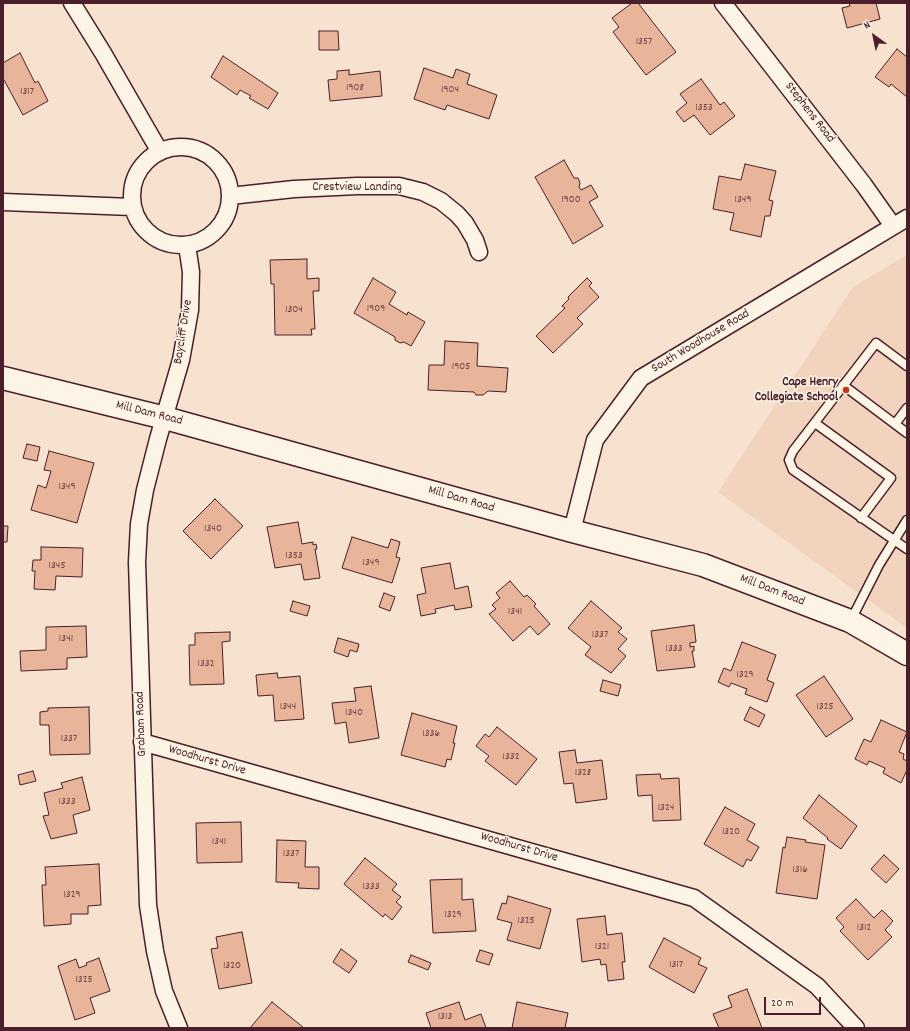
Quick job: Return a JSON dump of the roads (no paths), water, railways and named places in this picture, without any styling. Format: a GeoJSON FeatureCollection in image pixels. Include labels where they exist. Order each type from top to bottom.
{"type":"FeatureCollection","features":[{"type":"Feature","properties":{"kind":"street"},"geometry":{"type":"LineString","coordinates":[[72,3],[103,53],[160,152]]}},
{"type":"Feature","properties":{"kind":"street","name":"Stephens Road"},"geometry":{"type":"LineString","coordinates":[[723,3],[864,185],[893,226]]}},
{"type":"Feature","properties":{"kind":"street"},"geometry":{"type":"LineString","coordinates":[[174,148],[188,148],[201,152],[213,159],[222,170],[228,182],[230,196],[228,210],[222,223],[213,233],[201,241],[187,245],[175,245],[163,242],[152,236],[143,228],[132,207],[134,180],[140,168],[149,159],[160,152],[174,148]]}},
{"type":"Feature","properties":{"kind":"street","name":"Crestview Landing"},"geometry":{"type":"LineString","coordinates":[[230,196],[294,188],[399,186],[423,192],[446,205],[465,223],[475,240],[479,252]]}},
{"type":"Feature","properties":{"kind":"street"},"geometry":{"type":"LineString","coordinates":[[3,202],[132,207]]}},
{"type":"Feature","properties":{"kind":"street","name":"South Woodhouse Road"},"geometry":{"type":"LineString","coordinates":[[572,531],[595,440],[641,378],[907,218]]}},
{"type":"Feature","properties":{"kind":"street","name":"Baycliff Drive"},"geometry":{"type":"LineString","coordinates":[[165,418],[181,360],[190,310],[191,272],[187,245]]}},
{"type":"Feature","properties":{"kind":"street","name":"Mill Dam Road"},"geometry":{"type":"LineString","coordinates":[[3,378],[165,418],[572,531],[703,565],[850,621],[907,654]]}},
{"type":"Feature","properties":{"kind":"street","name":"Graham Road"},"geometry":{"type":"LineString","coordinates":[[165,418],[145,490],[139,524],[137,562],[148,905],[155,951],[164,991],[179,1028]]}},
{"type":"Feature","properties":{"kind":"street","name":"Woodhurst Drive"},"geometry":{"type":"LineString","coordinates":[[142,742],[694,898],[817,986],[856,1028]]}},
{"type":"Feature","properties":{"kind":"lane"},"geometry":{"type":"LineString","coordinates":[[907,366],[876,343],[793,451],[789,460],[793,470],[907,549]]}},
{"type":"Feature","properties":{"kind":"lane"},"geometry":{"type":"LineString","coordinates":[[843,385],[907,433]]}},
{"type":"Feature","properties":{"kind":"lane"},"geometry":{"type":"LineString","coordinates":[[895,424],[907,408]]}},
{"type":"Feature","properties":{"kind":"lane"},"geometry":{"type":"LineString","coordinates":[[815,423],[891,478],[861,518]]}},
{"type":"Feature","properties":{"kind":"lane"},"geometry":{"type":"LineString","coordinates":[[850,621],[907,520]]}},
{"type":"Feature","properties":{"kind":"place","name":"Cape Henry Collegiate School"},"geometry":{"type":"Point","coordinates":[846,390]}}]}
